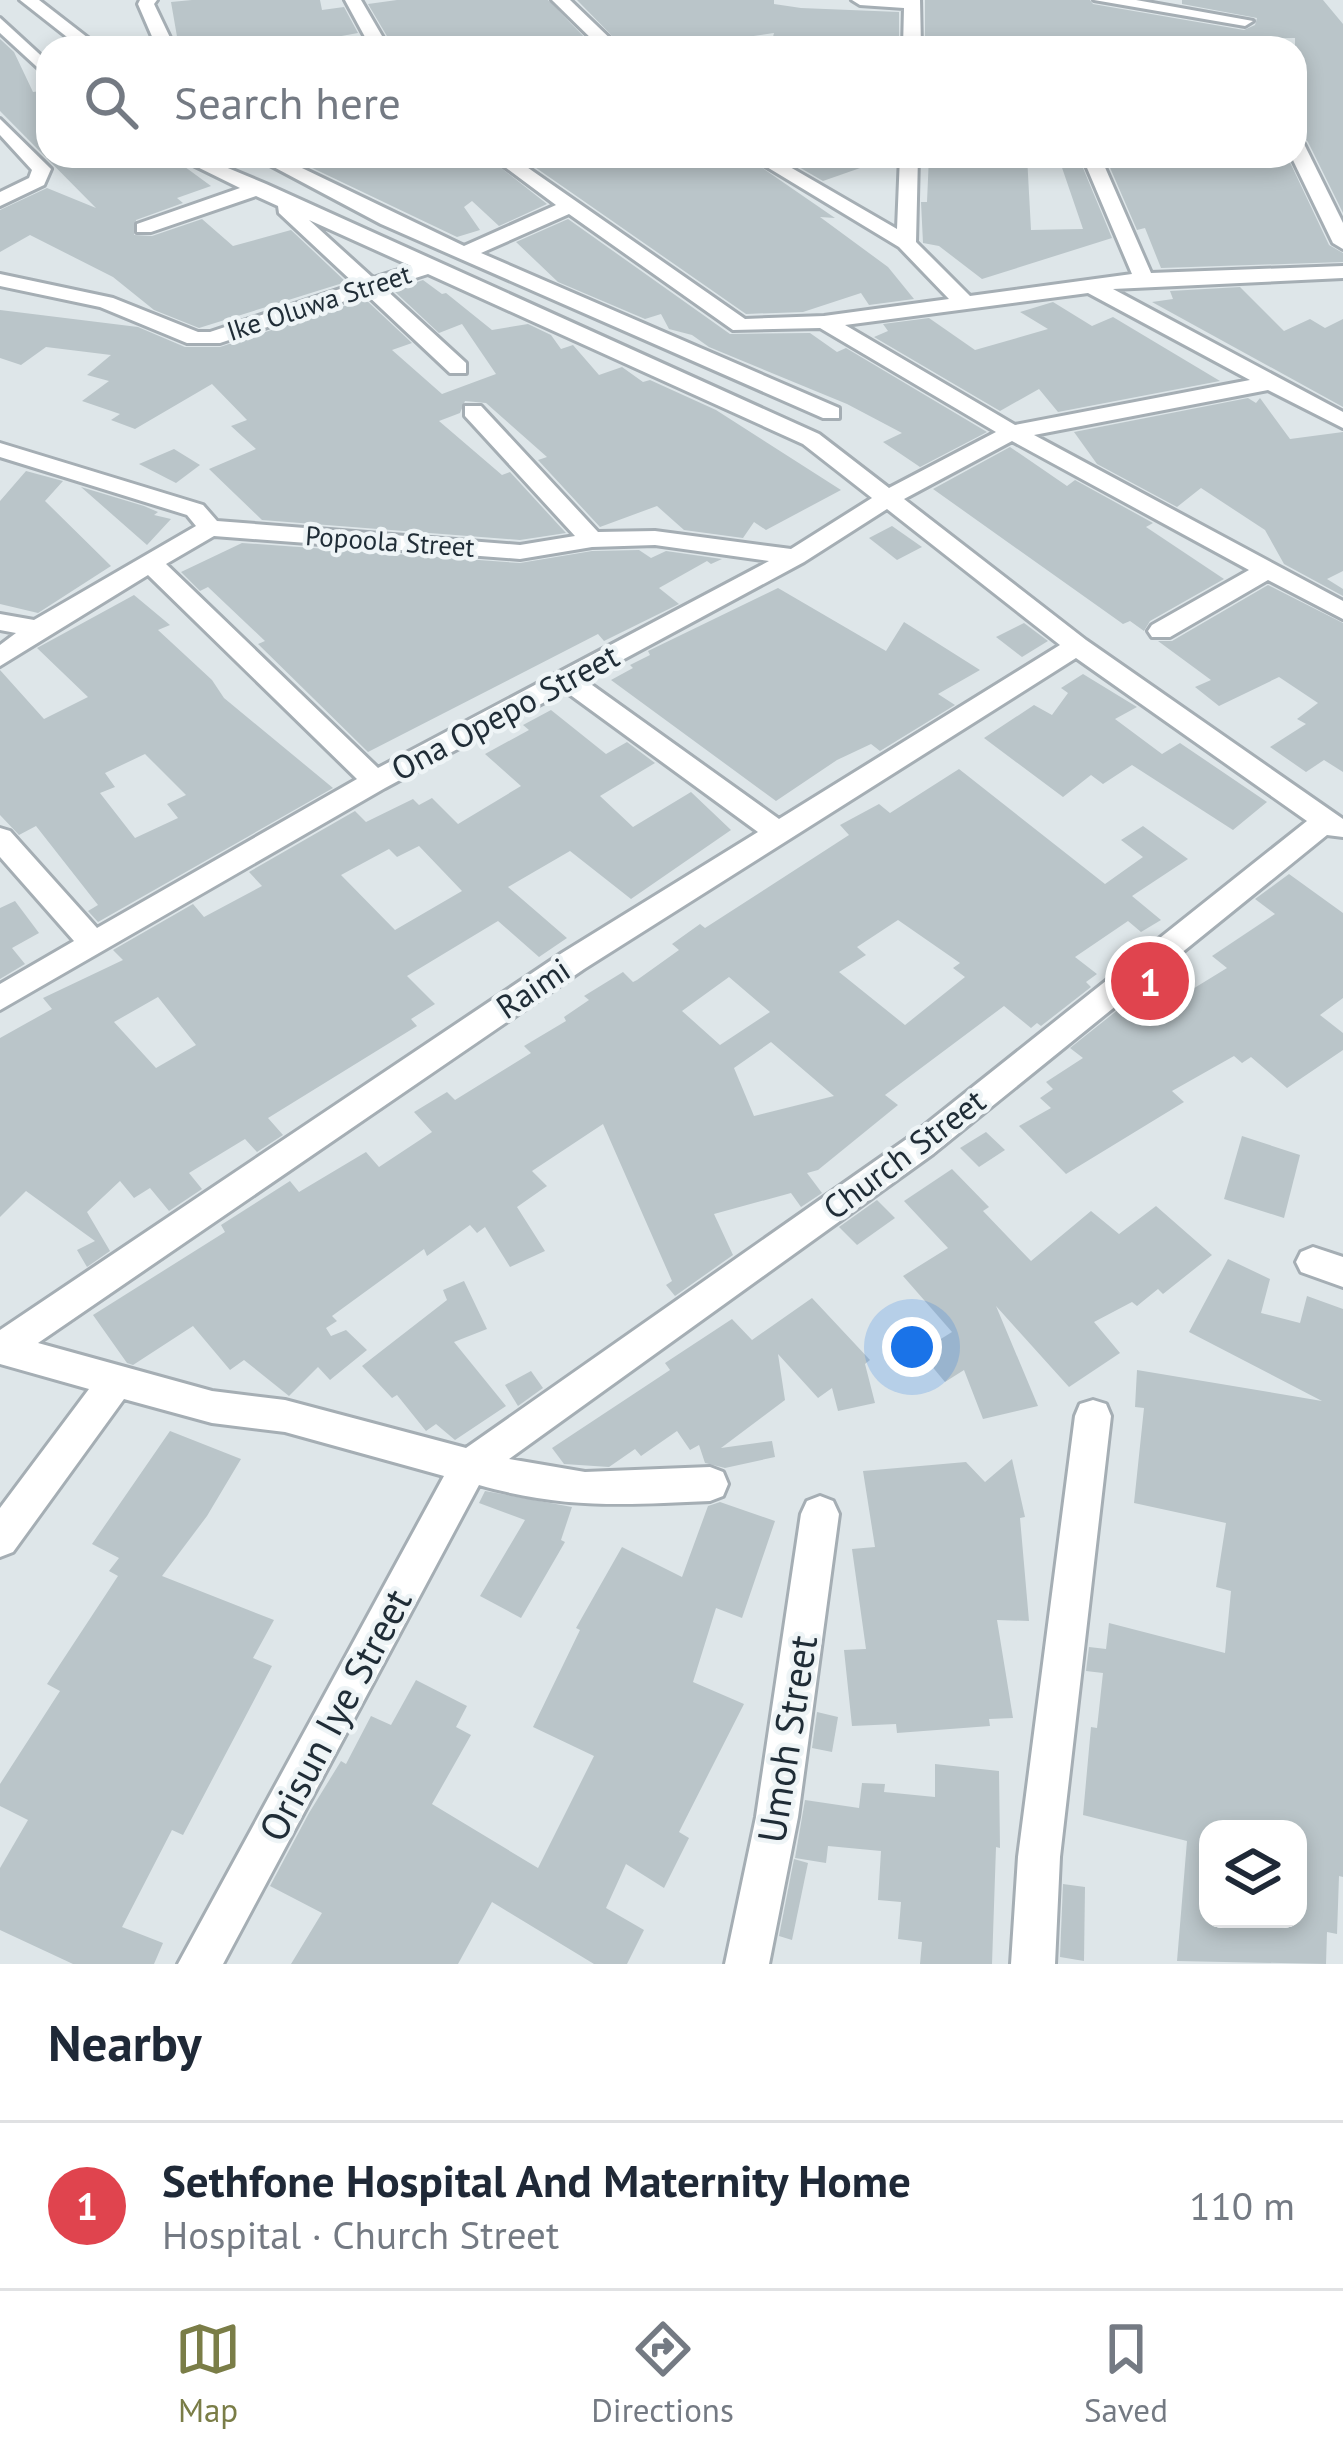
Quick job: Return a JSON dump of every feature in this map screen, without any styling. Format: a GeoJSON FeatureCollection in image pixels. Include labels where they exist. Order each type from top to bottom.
{"type":"FeatureCollection","features":[{"type":"Feature","properties":{"kind":"street"},"geometry":{"type":"LineString","coordinates":[[28,0],[76,36]]}},
{"type":"Feature","properties":{"kind":"street"},"geometry":{"type":"LineString","coordinates":[[149,0],[146,4],[161,36]]}},
{"type":"Feature","properties":{"kind":"street"},"geometry":{"type":"LineString","coordinates":[[353,0],[373,36]]}},
{"type":"Feature","properties":{"kind":"street"},"geometry":{"type":"LineString","coordinates":[[560,0],[598,36]]}},
{"type":"Feature","properties":{"kind":"street"},"geometry":{"type":"LineString","coordinates":[[860,0],[912,2],[912,36]]}},
{"type":"Feature","properties":{"kind":"street"},"geometry":{"type":"LineString","coordinates":[[1102,0],[1248,28],[1237,0]]}},
{"type":"Feature","properties":{"kind":"street"},"geometry":{"type":"LineString","coordinates":[[0,23],[36,60]]}},
{"type":"Feature","properties":{"kind":"street"},"geometry":{"type":"LineString","coordinates":[[0,124],[36,163]]}},
{"type":"Feature","properties":{"kind":"street"},"geometry":{"type":"LineString","coordinates":[[0,200],[38,181],[41,168]]}},
{"type":"Feature","properties":{"kind":"street"},"geometry":{"type":"LineString","coordinates":[[212,168],[811,439],[898,493],[1077,646],[1334,827]]}},
{"type":"Feature","properties":{"kind":"street"},"geometry":{"type":"LineString","coordinates":[[285,168],[464,253],[831,413]]}},
{"type":"Feature","properties":{"kind":"street"},"geometry":{"type":"LineString","coordinates":[[517,168],[740,326]]}},
{"type":"Feature","properties":{"kind":"street"},"geometry":{"type":"LineString","coordinates":[[778,168],[906,243],[962,300]]}},
{"type":"Feature","properties":{"kind":"street"},"geometry":{"type":"LineString","coordinates":[[906,243],[909,168]]}},
{"type":"Feature","properties":{"kind":"street"},"geometry":{"type":"LineString","coordinates":[[1096,168],[1144,279]]}},
{"type":"Feature","properties":{"kind":"street"},"geometry":{"type":"LineString","coordinates":[[1307,168],[1343,243]]}},
{"type":"Feature","properties":{"kind":"street"},"geometry":{"type":"LineString","coordinates":[[143,228],[264,190]]}},
{"type":"Feature","properties":{"kind":"street"},"geometry":{"type":"LineString","coordinates":[[264,190],[458,368]]}},
{"type":"Feature","properties":{"kind":"street"},"geometry":{"type":"LineString","coordinates":[[464,253],[574,205]]}},
{"type":"Feature","properties":{"kind":"street","name":"Ike Oluwa Street"},"geometry":{"type":"LineString","coordinates":[[0,280],[106,302],[195,338],[225,336],[430,266]]}},
{"type":"Feature","properties":{"kind":"street"},"geometry":{"type":"LineString","coordinates":[[678,346],[740,326],[824,322],[1144,279],[1343,272]]}},
{"type":"Feature","properties":{"kind":"street"},"geometry":{"type":"LineString","coordinates":[[1091,286],[1343,421]]}},
{"type":"Feature","properties":{"kind":"street"},"geometry":{"type":"LineString","coordinates":[[824,322],[1012,432],[1343,611]]}},
{"type":"Feature","properties":{"kind":"street","name":"Ona Opepo Street"},"geometry":{"type":"LineString","coordinates":[[0,998],[375,781],[795,557],[898,493],[1012,432],[1274,382]]}},
{"type":"Feature","properties":{"kind":"street"},"geometry":{"type":"LineString","coordinates":[[473,411],[592,540]]}},
{"type":"Feature","properties":{"kind":"street","name":"Popoola Street"},"geometry":{"type":"LineString","coordinates":[[0,450],[195,510],[210,528],[520,552],[592,540],[656,538],[795,557]]}},
{"type":"Feature","properties":{"kind":"street"},"geometry":{"type":"LineString","coordinates":[[0,658],[38,629],[210,528]]}},
{"type":"Feature","properties":{"kind":"street"},"geometry":{"type":"LineString","coordinates":[[148,562],[375,781]]}},
{"type":"Feature","properties":{"kind":"street"},"geometry":{"type":"LineString","coordinates":[[1160,631],[1266,571]]}},
{"type":"Feature","properties":{"kind":"street"},"geometry":{"type":"LineString","coordinates":[[0,622],[38,629]]}},
{"type":"Feature","properties":{"kind":"street","name":"Raimi"},"geometry":{"type":"LineString","coordinates":[[1,1348],[573,961],[1077,646]]}},
{"type":"Feature","properties":{"kind":"street"},"geometry":{"type":"LineString","coordinates":[[566,679],[780,834]]}},
{"type":"Feature","properties":{"kind":"street","name":"Church Street"},"geometry":{"type":"LineString","coordinates":[[469,1466],[922,1144],[1334,827]]}},
{"type":"Feature","properties":{"kind":"street"},"geometry":{"type":"LineString","coordinates":[[0,838],[94,944]]}},
{"type":"Feature","properties":{"kind":"street"},"geometry":{"type":"LineString","coordinates":[[1,1348],[212,1407],[285,1416],[533,1483],[584,1489],[710,1484]]}},
{"type":"Feature","properties":{"kind":"street"},"geometry":{"type":"LineString","coordinates":[[0,1539],[116,1381]]}},
{"type":"Feature","properties":{"kind":"street"},"geometry":{"type":"LineString","coordinates":[[1033,1964],[1040,1857],[1093,1416]]}},
{"type":"Feature","properties":{"kind":"street","name":"Orisun Iye Street"},"geometry":{"type":"LineString","coordinates":[[200,1964],[469,1466]]}},
{"type":"Feature","properties":{"kind":"street","name":"Umoh Street"},"geometry":{"type":"LineString","coordinates":[[747,1964],[777,1817],[820,1514]]}},
{"type":"Feature","properties":{"kind":"building"},"geometry":{"type":"Polygon","coordinates":[[[320,0],[322,10],[344,7],[358,33],[177,36],[171,2],[320,0]]]}},
{"type":"Feature","properties":{"kind":"building"},"geometry":{"type":"Polygon","coordinates":[[[548,0],[583,36],[387,36],[368,4],[548,0]]]}},
{"type":"Feature","properties":{"kind":"building"},"geometry":{"type":"Polygon","coordinates":[[[577,0],[774,0],[774,4],[801,8],[899,12],[899,36],[612,36],[577,0]]]}},
{"type":"Feature","properties":{"kind":"building"},"geometry":{"type":"Polygon","coordinates":[[[925,0],[1090,0],[1244,30],[1255,25],[1257,18],[1182,4],[1182,0],[1323,0],[1343,24],[1343,213],[1307,141],[1307,36],[925,36],[925,0]]]}},
{"type":"Feature","properties":{"kind":"building"},"geometry":{"type":"Polygon","coordinates":[[[0,39],[14,52],[36,92],[36,147],[0,111],[0,39]]]}},
{"type":"Feature","properties":{"kind":"building"},"geometry":{"type":"Polygon","coordinates":[[[56,168],[186,168],[211,186],[177,198],[183,203],[136,220],[134,235],[152,236],[202,219],[233,246],[291,230],[346,282],[199,328],[154,310],[113,277],[30,235],[0,252],[0,210],[47,188],[96,208],[56,168]]]}},
{"type":"Feature","properties":{"kind":"building"},"geometry":{"type":"Polygon","coordinates":[[[312,168],[501,168],[547,204],[499,226],[472,201],[464,207],[480,230],[457,237],[312,168]]]}},
{"type":"Feature","properties":{"kind":"building"},"geometry":{"type":"Polygon","coordinates":[[[536,168],[762,168],[835,218],[820,217],[888,267],[914,299],[869,305],[861,293],[803,312],[746,314],[536,168]]]}},
{"type":"Feature","properties":{"kind":"building"},"geometry":{"type":"Polygon","coordinates":[[[801,168],[860,168],[823,181],[801,168]]]}},
{"type":"Feature","properties":{"kind":"building"},"geometry":{"type":"Polygon","coordinates":[[[928,168],[1028,168],[1031,230],[1083,229],[1062,168],[1083,168],[1112,238],[982,279],[939,246],[923,243],[921,202],[927,202],[928,168]]]}},
{"type":"Feature","properties":{"kind":"building"},"geometry":{"type":"Polygon","coordinates":[[[1110,168],[1293,168],[1329,245],[1343,253],[1343,262],[1161,268],[1145,228],[1137,230],[1110,168]]]}},
{"type":"Feature","properties":{"kind":"building"},"geometry":{"type":"Polygon","coordinates":[[[568,219],[730,334],[810,333],[837,352],[846,348],[987,432],[920,467],[883,442],[902,433],[847,404],[669,329],[661,314],[645,319],[558,282],[516,242],[568,219]]]}},
{"type":"Feature","properties":{"kind":"building"},"geometry":{"type":"Polygon","coordinates":[[[423,280],[492,330],[528,324],[551,335],[561,349],[573,345],[599,375],[622,367],[643,382],[650,380],[716,410],[841,490],[766,530],[754,522],[743,538],[684,530],[657,506],[600,527],[538,460],[547,457],[486,403],[465,401],[460,413],[439,421],[502,475],[510,472],[566,533],[520,540],[262,520],[209,469],[256,449],[231,426],[247,420],[212,384],[135,429],[111,420],[120,414],[82,401],[109,381],[87,375],[111,355],[46,347],[21,365],[0,358],[0,310],[138,327],[185,347],[220,347],[365,299],[412,343],[392,350],[442,394],[496,374],[462,324],[439,333],[393,290],[423,280]]]}},
{"type":"Feature","properties":{"kind":"building"},"geometry":{"type":"Polygon","coordinates":[[[1240,287],[1284,331],[1310,319],[1325,328],[1343,319],[1343,407],[1152,302],[1173,299],[1170,291],[1240,287]]]}},
{"type":"Feature","properties":{"kind":"building"},"geometry":{"type":"Polygon","coordinates":[[[1053,302],[1092,326],[1113,317],[1220,381],[1058,412],[1039,389],[1000,411],[874,337],[888,331],[883,324],[929,318],[975,350],[1048,329],[1020,312],[1053,302]]]}},
{"type":"Feature","properties":{"kind":"building"},"geometry":{"type":"Polygon","coordinates":[[[1248,398],[1256,403],[1260,398],[1290,439],[1343,432],[1343,571],[1327,579],[1343,589],[1343,596],[1284,564],[1265,530],[1201,488],[1177,507],[1097,464],[1074,432],[1248,398]]]}},
{"type":"Feature","properties":{"kind":"building"},"geometry":{"type":"Polygon","coordinates":[[[1010,447],[1067,486],[1075,480],[1153,523],[1146,527],[1224,579],[1150,621],[1144,631],[1130,621],[1123,624],[933,489],[1010,447]]]}},
{"type":"Feature","properties":{"kind":"building"},"geometry":{"type":"Polygon","coordinates":[[[174,449],[200,465],[176,483],[139,464],[174,449]]]}},
{"type":"Feature","properties":{"kind":"building"},"geometry":{"type":"Polygon","coordinates":[[[26,471],[63,481],[45,501],[111,566],[38,613],[0,604],[0,501],[26,471]]]}},
{"type":"Feature","properties":{"kind":"building"},"geometry":{"type":"Polygon","coordinates":[[[81,487],[144,506],[158,512],[154,515],[171,519],[147,545],[81,487]]]}},
{"type":"Feature","properties":{"kind":"building"},"geometry":{"type":"Polygon","coordinates":[[[892,526],[922,547],[897,560],[869,538],[892,526]]]}},
{"type":"Feature","properties":{"kind":"building"},"geometry":{"type":"Polygon","coordinates":[[[242,543],[520,563],[592,551],[639,550],[651,558],[666,551],[722,559],[707,561],[659,588],[679,604],[604,641],[598,634],[368,752],[258,644],[265,641],[208,587],[200,591],[181,572],[242,543]]]}},
{"type":"Feature","properties":{"kind":"building"},"geometry":{"type":"Polygon","coordinates":[[[1268,585],[1343,623],[1343,772],[1324,760],[1306,772],[1270,747],[1306,724],[1297,719],[1318,703],[1279,677],[1219,706],[1195,687],[1211,680],[1158,641],[1172,641],[1268,585]]]}},
{"type":"Feature","properties":{"kind":"building"},"geometry":{"type":"Polygon","coordinates":[[[778,588],[886,651],[904,622],[980,670],[938,694],[955,705],[880,751],[871,744],[837,760],[776,801],[611,680],[650,655],[648,651],[778,588]]]}},
{"type":"Feature","properties":{"kind":"building"},"geometry":{"type":"Polygon","coordinates":[[[134,595],[170,625],[158,630],[212,680],[224,698],[333,788],[98,922],[88,911],[98,905],[36,826],[19,835],[0,815],[0,670],[44,719],[88,697],[37,648],[134,595]],[[145,754],[105,773],[115,787],[100,793],[135,838],[178,818],[167,804],[186,795],[145,754]]]}},
{"type":"Feature","properties":{"kind":"building"},"geometry":{"type":"Polygon","coordinates":[[[1024,623],[1048,641],[1022,657],[996,637],[1024,623]]]}},
{"type":"Feature","properties":{"kind":"building"},"geometry":{"type":"Polygon","coordinates":[[[1083,674],[1137,707],[1115,719],[1162,754],[1180,743],[1267,802],[1233,830],[1132,765],[1103,784],[1091,775],[1063,797],[984,738],[1034,705],[1052,715],[1068,693],[1061,688],[1083,674]]]}},
{"type":"Feature","properties":{"kind":"building"},"geometry":{"type":"Polygon","coordinates":[[[551,710],[606,754],[627,742],[655,763],[600,796],[633,827],[691,792],[731,830],[631,899],[570,851],[508,887],[567,938],[539,957],[498,921],[407,976],[435,1004],[411,1019],[417,1026],[268,1118],[283,1135],[257,1152],[245,1139],[189,1173],[202,1189],[169,1211],[150,1188],[134,1198],[120,1181],[87,1212],[110,1251],[87,1267],[77,1250],[95,1241],[26,1191],[0,1217],[0,1038],[52,1009],[43,998],[123,960],[113,950],[193,904],[204,917],[262,886],[249,872],[355,811],[366,822],[413,799],[419,805],[432,798],[458,824],[521,786],[485,754],[529,730],[523,725],[551,710]],[[419,846],[397,857],[389,849],[341,875],[395,930],[462,891],[419,846]],[[158,997],[114,1022],[156,1068],[196,1045],[158,997]]]}},
{"type":"Feature","properties":{"kind":"building"},"geometry":{"type":"Polygon","coordinates":[[[959,769],[1105,884],[1143,857],[1121,840],[1143,826],[1188,859],[1132,896],[1161,920],[1141,932],[1128,921],[1075,957],[1097,974],[1086,982],[1091,987],[1041,1026],[1037,1023],[1031,1028],[1004,1006],[885,1095],[898,1105],[818,1170],[807,1173],[822,1193],[801,1207],[791,1193],[714,1214],[733,1255],[675,1296],[666,1285],[672,1281],[603,1124],[532,1171],[547,1186],[517,1207],[545,1251],[510,1267],[485,1227],[477,1233],[470,1225],[427,1256],[424,1249],[332,1316],[337,1321],[326,1328],[331,1336],[346,1330],[367,1350],[330,1380],[318,1367],[289,1396],[244,1360],[230,1370],[193,1326],[133,1365],[127,1363],[93,1315],[225,1232],[221,1225],[290,1181],[299,1192],[366,1152],[379,1167],[432,1132],[414,1112],[447,1092],[455,1100],[531,1053],[524,1046],[566,1021],[564,1017],[589,1000],[584,996],[623,972],[633,982],[637,980],[679,950],[672,944],[700,924],[705,928],[849,835],[840,825],[879,804],[890,813],[959,769]],[[898,920],[857,947],[866,955],[839,972],[905,1025],[965,977],[953,968],[960,963],[898,920]],[[729,977],[682,1011],[720,1045],[770,1012],[729,977]],[[771,1042],[734,1068],[754,1116],[834,1096],[771,1042]]]}},
{"type":"Feature","properties":{"kind":"building"},"geometry":{"type":"Polygon","coordinates":[[[1289,874],[1343,913],[1343,998],[1320,1015],[1343,1033],[1343,1050],[1287,1088],[1251,1057],[1242,1063],[1234,1056],[1172,1091],[1184,1102],[1066,1174],[1019,1126],[1051,1108],[1040,1098],[1053,1089],[1046,1082],[1083,1058],[1070,1048],[1119,1009],[1124,1013],[1165,987],[1178,998],[1227,968],[1212,956],[1275,914],[1255,899],[1289,874]]]}},
{"type":"Feature","properties":{"kind":"building"},"geometry":{"type":"Polygon","coordinates":[[[15,901],[39,933],[12,948],[25,964],[0,979],[0,908],[15,901]]]}},
{"type":"Feature","properties":{"kind":"building"},"geometry":{"type":"Polygon","coordinates":[[[986,1132],[1005,1150],[979,1167],[960,1148],[986,1132]]]}},
{"type":"Feature","properties":{"kind":"building"},"geometry":{"type":"Polygon","coordinates":[[[1242,1136],[1300,1155],[1284,1218],[1224,1199],[1242,1136]]]}},
{"type":"Feature","properties":{"kind":"building"},"geometry":{"type":"Polygon","coordinates":[[[952,1169],[989,1207],[983,1211],[1031,1261],[1091,1211],[1119,1234],[1156,1206],[1212,1255],[1163,1294],[1158,1289],[1137,1306],[1132,1302],[1094,1322],[1120,1353],[1069,1387],[996,1306],[1038,1406],[983,1419],[964,1370],[945,1382],[920,1352],[952,1332],[903,1276],[948,1248],[904,1201],[952,1169]]]}},
{"type":"Feature","properties":{"kind":"building"},"geometry":{"type":"Polygon","coordinates":[[[877,1200],[895,1218],[857,1245],[839,1227],[877,1200]]]}},
{"type":"Feature","properties":{"kind":"building"},"geometry":{"type":"Polygon","coordinates":[[[1228,1259],[1270,1279],[1261,1313],[1300,1323],[1307,1296],[1343,1309],[1343,1877],[1339,1876],[1337,1934],[1327,1932],[1326,1964],[1177,1961],[1187,1841],[1083,1815],[1091,1727],[1097,1728],[1103,1673],[1086,1671],[1089,1647],[1106,1649],[1109,1623],[1225,1653],[1231,1591],[1216,1587],[1226,1523],[1134,1503],[1144,1408],[1135,1407],[1137,1370],[1322,1401],[1189,1332],[1228,1259]]]}},
{"type":"Feature","properties":{"kind":"building"},"geometry":{"type":"Polygon","coordinates":[[[464,1281],[487,1329],[454,1342],[506,1406],[455,1440],[436,1424],[426,1431],[397,1395],[392,1398],[362,1366],[447,1300],[443,1290],[464,1281]]]}},
{"type":"Feature","properties":{"kind":"building"},"geometry":{"type":"Polygon","coordinates":[[[812,1298],[870,1360],[865,1364],[875,1403],[838,1411],[832,1388],[818,1398],[778,1354],[785,1400],[721,1448],[772,1441],[775,1457],[725,1468],[705,1463],[699,1445],[690,1450],[677,1431],[641,1456],[635,1449],[609,1467],[564,1464],[552,1448],[670,1370],[665,1363],[732,1319],[752,1340],[812,1298]]]}},
{"type":"Feature","properties":{"kind":"building"},"geometry":{"type":"Polygon","coordinates":[[[531,1371],[543,1388],[518,1406],[505,1385],[531,1371]]]}},
{"type":"Feature","properties":{"kind":"building"},"geometry":{"type":"Polygon","coordinates":[[[170,1431],[241,1459],[207,1516],[162,1576],[274,1620],[253,1658],[272,1666],[183,1835],[172,1830],[122,1927],[163,1943],[154,1964],[73,1964],[0,1930],[0,1868],[28,1820],[0,1806],[0,1784],[60,1691],[47,1684],[118,1576],[109,1571],[119,1558],[92,1544],[170,1431]]]}},
{"type":"Feature","properties":{"kind":"building"},"geometry":{"type":"Polygon","coordinates":[[[1012,1459],[1025,1517],[1020,1518],[1029,1621],[997,1620],[1013,1718],[989,1719],[990,1726],[897,1733],[896,1724],[852,1726],[844,1650],[866,1649],[852,1549],[875,1547],[863,1471],[966,1462],[985,1482],[1012,1459]]]}},
{"type":"Feature","properties":{"kind":"building"},"geometry":{"type":"Polygon","coordinates":[[[485,1491],[572,1507],[561,1540],[565,1542],[521,1618],[480,1596],[525,1520],[479,1503],[485,1491]]]}},
{"type":"Feature","properties":{"kind":"building"},"geometry":{"type":"Polygon","coordinates":[[[720,1502],[775,1521],[742,1618],[716,1608],[693,1682],[744,1704],[679,1832],[689,1838],[664,1888],[626,1864],[606,1908],[644,1930],[627,1964],[594,1964],[492,1902],[458,1964],[291,1964],[322,1913],[270,1886],[309,1813],[341,1761],[346,1764],[371,1716],[391,1725],[416,1680],[467,1706],[456,1727],[471,1735],[432,1804],[538,1868],[594,1756],[533,1727],[580,1630],[576,1628],[622,1547],[682,1577],[708,1506],[720,1502]]]}},
{"type":"Feature","properties":{"kind":"building"},"geometry":{"type":"Polygon","coordinates":[[[817,1712],[838,1717],[832,1752],[812,1748],[817,1712]]]}},
{"type":"Feature","properties":{"kind":"building"},"geometry":{"type":"Polygon","coordinates":[[[935,1764],[999,1771],[1000,1848],[996,1847],[992,1964],[920,1964],[922,1942],[898,1939],[901,1902],[878,1900],[881,1851],[828,1846],[826,1863],[795,1858],[805,1800],[859,1808],[862,1783],[885,1784],[884,1792],[935,1797],[935,1764]]]}},
{"type":"Feature","properties":{"kind":"building"},"geometry":{"type":"Polygon","coordinates":[[[794,1859],[808,1863],[792,1940],[779,1936],[794,1859]]]}},
{"type":"Feature","properties":{"kind":"building"},"geometry":{"type":"Polygon","coordinates":[[[1063,1884],[1085,1887],[1084,1961],[1060,1957],[1063,1884]]]}},
{"type":"Feature","properties":{"kind":"place","name":"Sethfone Hospital And Maternity Home"},"geometry":{"type":"Point","coordinates":[1150,981]}}]}
